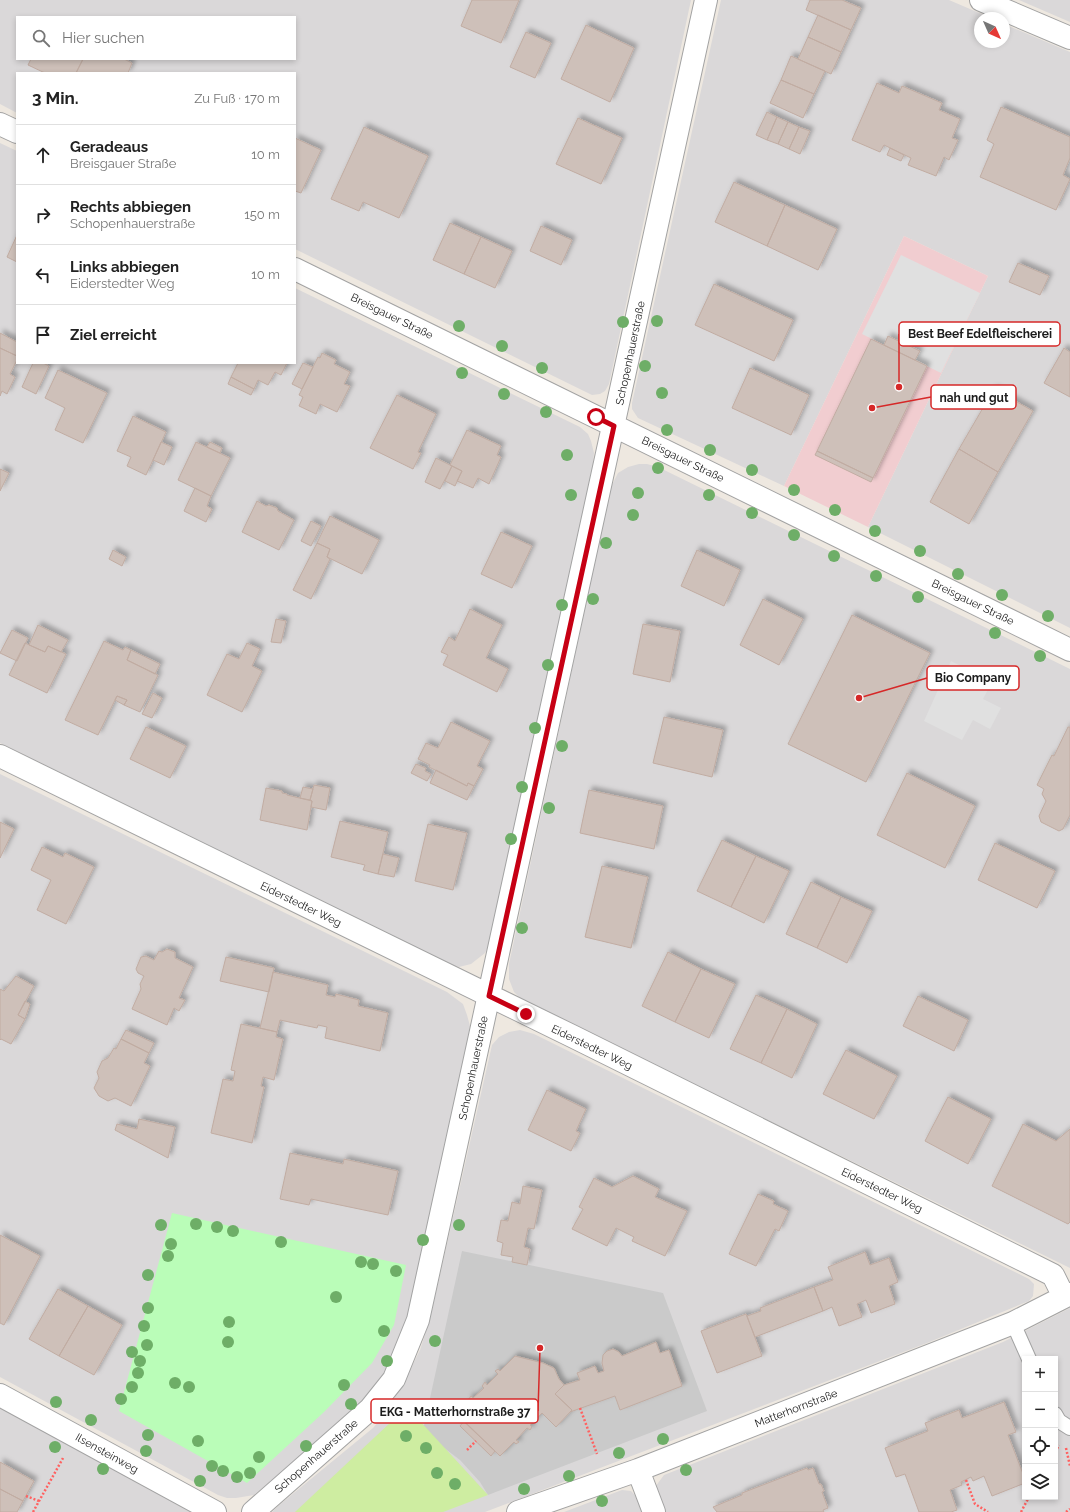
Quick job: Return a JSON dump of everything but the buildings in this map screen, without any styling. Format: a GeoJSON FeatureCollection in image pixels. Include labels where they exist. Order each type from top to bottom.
{"type":"FeatureCollection","features":[{"type":"Feature","properties":{"kind":"street","name":"Schopenhauerstraße"},"geometry":{"type":"LineString","coordinates":[[253,1512],[370,1409],[394,1379],[418,1320],[706,0]]}},
{"type":"Feature","properties":{"kind":"street"},"geometry":{"type":"LineString","coordinates":[[981,0],[1070,38]]}},
{"type":"Feature","properties":{"kind":"street"},"geometry":{"type":"LineString","coordinates":[[0,124],[16,132]]}},
{"type":"Feature","properties":{"kind":"street","name":"Breisgauer Straße"},"geometry":{"type":"LineString","coordinates":[[296,269],[1070,650]]}},
{"type":"Feature","properties":{"kind":"street","name":"Eiderstedter Weg"},"geometry":{"type":"LineString","coordinates":[[0,756],[1053,1275],[1067,1295]]}},
{"type":"Feature","properties":{"kind":"street","name":"Matterhornstraße"},"geometry":{"type":"LineString","coordinates":[[518,1512],[638,1470],[1013,1324],[1067,1295]]}},
{"type":"Feature","properties":{"kind":"street","name":"Ilsensteinweg"},"geometry":{"type":"LineString","coordinates":[[0,1394],[215,1512]]}},
{"type":"Feature","properties":{"kind":"street"},"geometry":{"type":"LineString","coordinates":[[638,1470],[654,1512]]}},
{"type":"Feature","properties":{"kind":"lane"},"geometry":{"type":"LineString","coordinates":[[1013,1324],[1028,1356]]}},
{"type":"Feature","properties":{"kind":"lane"},"geometry":{"type":"LineString","coordinates":[[1058,1419],[1070,1428]]}},
{"type":"Feature","properties":{"kind":"path"},"geometry":{"type":"LineString","coordinates":[[580,1408],[597,1454]]}},
{"type":"Feature","properties":{"kind":"path"},"geometry":{"type":"LineString","coordinates":[[467,1450],[476,1441]]}},
{"type":"Feature","properties":{"kind":"path"},"geometry":{"type":"LineString","coordinates":[[1065,1444],[1070,1466]]}},
{"type":"Feature","properties":{"kind":"path"},"geometry":{"type":"LineString","coordinates":[[32,1512],[65,1454]]}},
{"type":"Feature","properties":{"kind":"path"},"geometry":{"type":"LineString","coordinates":[[966,1480],[975,1504],[988,1512]]}},
{"type":"Feature","properties":{"kind":"path"},"geometry":{"type":"LineString","coordinates":[[26,1496],[38,1501]]}},
{"type":"Feature","properties":{"kind":"path"},"geometry":{"type":"LineString","coordinates":[[1021,1512],[1027,1500]]}},
{"type":"Feature","properties":{"kind":"path"},"geometry":{"type":"LineString","coordinates":[[1066,1512],[1070,1509]]}},
{"type":"Feature","properties":{"kind":"shaded area"},"geometry":{"type":"Polygon","coordinates":[[[0,0],[691,0],[609,384],[605,391],[600,394],[592,395],[296,249],[296,72],[16,72],[16,112],[0,104],[0,0]]]}},
{"type":"Feature","properties":{"kind":"shaded area"},"geometry":{"type":"Polygon","coordinates":[[[721,0],[949,0],[977,12],[974,12],[974,48],[1010,48],[1010,27],[1070,52],[1070,628],[868,527],[988,276],[904,236],[784,486],[638,418],[632,409],[632,403],[721,0]]]}},
{"type":"Feature","properties":{"kind":"shaded area"},"geometry":{"type":"Polygon","coordinates":[[[1019,0],[1070,0],[1070,22],[1019,0]]]}},
{"type":"Feature","properties":{"kind":"shaded area"},"geometry":{"type":"Polygon","coordinates":[[[0,143],[16,151],[16,364],[296,364],[296,288],[580,427],[588,434],[594,453],[593,464],[490,943],[485,953],[471,964],[459,967],[452,965],[0,743],[0,143]]]}},
{"type":"Feature","properties":{"kind":"shaded area"},"geometry":{"type":"Polygon","coordinates":[[[904,236],[988,276],[868,527],[784,486],[904,236]]]}},
{"type":"Feature","properties":{"kind":"shaded area"},"geometry":{"type":"Polygon","coordinates":[[[901,255],[980,293],[941,373],[862,334],[901,255]]]}},
{"type":"Feature","properties":{"kind":"shaded area"},"geometry":{"type":"Polygon","coordinates":[[[639,464],[647,464],[658,467],[1070,669],[1070,1268],[522,1000],[514,992],[509,979],[509,964],[611,487],[618,473],[628,467],[639,464]]]}},
{"type":"Feature","properties":{"kind":"shaded area"},"geometry":{"type":"Polygon","coordinates":[[[951,661],[992,682],[983,699],[1001,708],[990,729],[973,720],[962,740],[924,721],[951,661]]]}},
{"type":"Feature","properties":{"kind":"shaded area"},"geometry":{"type":"Polygon","coordinates":[[[0,774],[447,992],[463,1004],[467,1015],[470,1026],[468,1040],[407,1329],[383,1378],[359,1408],[254,1495],[227,1498],[218,1495],[0,1377],[0,774]]]}},
{"type":"Feature","properties":{"kind":"shaded area"},"geometry":{"type":"Polygon","coordinates":[[[520,1030],[534,1034],[1029,1279],[1034,1284],[1033,1296],[1029,1301],[927,1343],[485,1512],[272,1512],[373,1428],[395,1403],[395,1394],[420,1350],[430,1319],[492,1045],[499,1037],[509,1032],[520,1030]]]}},
{"type":"Feature","properties":{"kind":"shaded area"},"geometry":{"type":"Polygon","coordinates":[[[462,1251],[663,1293],[707,1411],[488,1495],[480,1482],[460,1460],[435,1441],[422,1435],[462,1251]]]}},
{"type":"Feature","properties":{"kind":"shaded area"},"geometry":{"type":"Polygon","coordinates":[[[1070,1308],[1070,1512],[664,1512],[655,1487],[664,1475],[1003,1342],[1070,1308]]]}},
{"type":"Feature","properties":{"kind":"shaded area"},"geometry":{"type":"Polygon","coordinates":[[[0,1408],[192,1512],[0,1512],[0,1408]]]}},
{"type":"Feature","properties":{"kind":"shaded area"},"geometry":{"type":"Polygon","coordinates":[[[622,1490],[631,1491],[638,1498],[643,1512],[564,1512],[622,1490]]]}},
{"type":"Feature","properties":{"kind":"green space"},"geometry":{"type":"Polygon","coordinates":[[[172,1213],[406,1265],[394,1325],[372,1363],[324,1412],[247,1483],[119,1411],[172,1213]]]}},
{"type":"Feature","properties":{"kind":"green space"},"geometry":{"type":"Polygon","coordinates":[[[407,1407],[488,1495],[443,1512],[295,1512],[407,1407]]]}},
{"type":"Feature","properties":{"kind":"place","name":"Best Beef Edelfleischerei"},"geometry":{"type":"Point","coordinates":[899,387]}},
{"type":"Feature","properties":{"kind":"place","name":"nah und gut"},"geometry":{"type":"Point","coordinates":[872,408]}},
{"type":"Feature","properties":{"kind":"place","name":"Bio Company"},"geometry":{"type":"Point","coordinates":[859,698]}},
{"type":"Feature","properties":{"kind":"place","name":"EKG - Matterhornstraße 37"},"geometry":{"type":"Point","coordinates":[540,1348]}},
{"type":"Feature","properties":{"kind":"route"},"geometry":{"type":"LineString","coordinates":[[526,1014],[489,996],[614,426],[596,417]]}}]}
